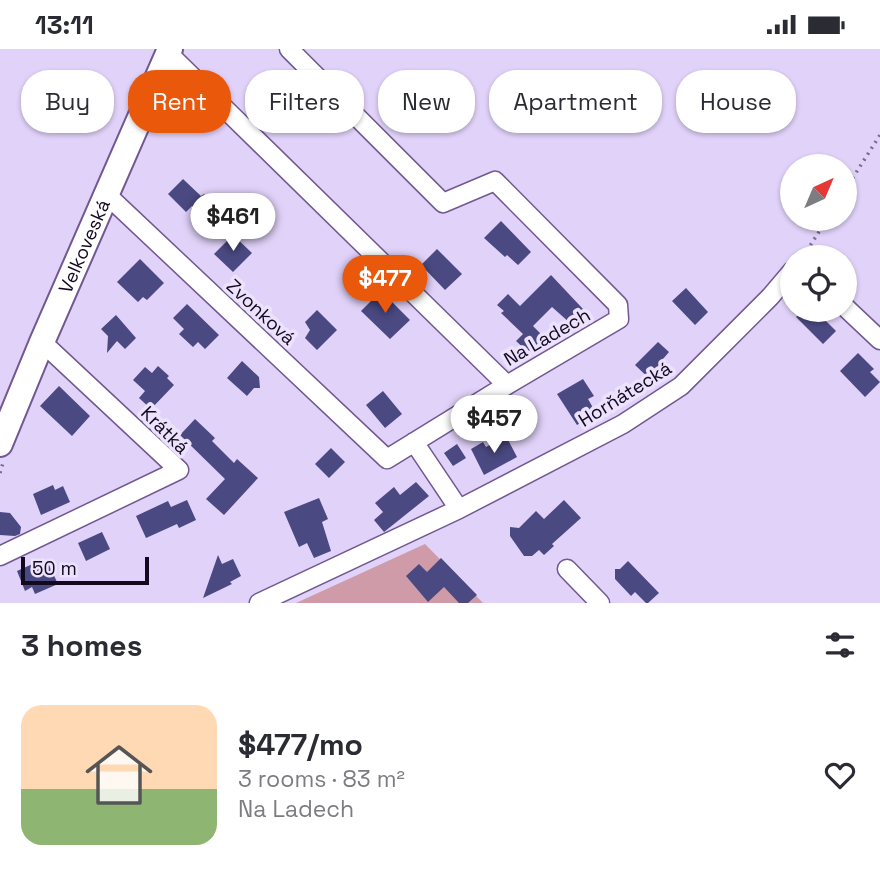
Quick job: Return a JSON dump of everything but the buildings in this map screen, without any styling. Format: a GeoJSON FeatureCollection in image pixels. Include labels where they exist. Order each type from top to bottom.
{"type":"FeatureCollection","features":[{"type":"Feature","properties":{"kind":"street","name":"Na Ladech"},"geometry":{"type":"LineString","coordinates":[[169,51],[507,385],[619,319],[618,305],[495,181],[443,203],[289,49]]}},
{"type":"Feature","properties":{"kind":"street","name":"Velkoveská"},"geometry":{"type":"LineString","coordinates":[[2,431],[169,51]]}},
{"type":"Feature","properties":{"kind":"street","name":"Zvonková"},"geometry":{"type":"LineString","coordinates":[[107,195],[387,459],[414,442]]}},
{"type":"Feature","properties":{"kind":"street","name":"Horňátecká"},"geometry":{"type":"LineString","coordinates":[[259,603],[459,509],[623,424],[681,386],[780,285]]}},
{"type":"Feature","properties":{"kind":"street"},"geometry":{"type":"LineString","coordinates":[[857,318],[880,340]]}},
{"type":"Feature","properties":{"kind":"street","name":"Krátká"},"geometry":{"type":"LineString","coordinates":[[0,556],[178,470],[42,342]]}},
{"type":"Feature","properties":{"kind":"street"},"geometry":{"type":"LineString","coordinates":[[459,509],[414,442],[507,385]]}},
{"type":"Feature","properties":{"kind":"street"},"geometry":{"type":"LineString","coordinates":[[566,569],[600,603]]}},
{"type":"Feature","properties":{"kind":"path"},"geometry":{"type":"LineString","coordinates":[[858,170],[880,137]]}},
{"type":"Feature","properties":{"kind":"shaded area"},"geometry":{"type":"Polygon","coordinates":[[[425,544],[483,603],[296,603],[425,544]]]}}]}
